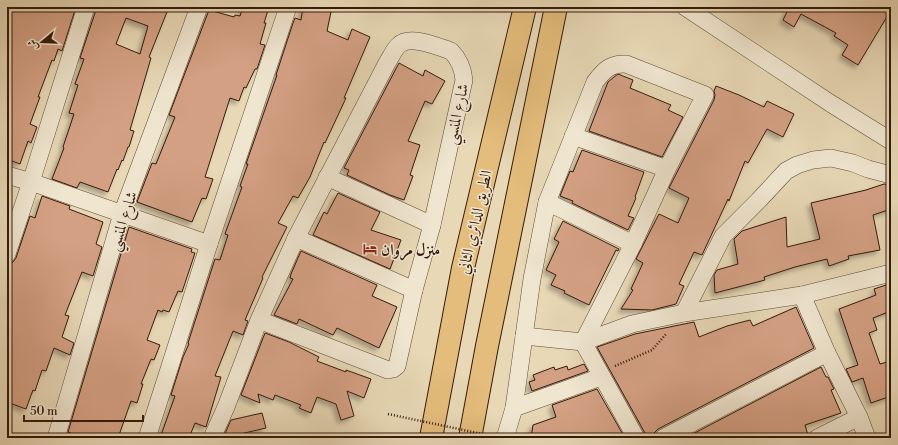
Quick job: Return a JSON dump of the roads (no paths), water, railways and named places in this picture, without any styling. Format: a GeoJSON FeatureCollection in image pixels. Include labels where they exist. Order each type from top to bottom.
{"type":"FeatureCollection","features":[{"type":"Feature","properties":{"kind":"highway","name":"الطريق الدائري الثاني"},"geometry":{"type":"LineString","coordinates":[[431,438],[463,268],[525,7]]}},
{"type":"Feature","properties":{"kind":"highway"},"geometry":{"type":"LineString","coordinates":[[470,438],[487,346],[556,7]]}},
{"type":"Feature","properties":{"kind":"street"},"geometry":{"type":"LineString","coordinates":[[7,254],[86,7]]}},
{"type":"Feature","properties":{"kind":"street","name":"شارع المنسي"},"geometry":{"type":"LineString","coordinates":[[56,438],[122,214],[199,7]]}},
{"type":"Feature","properties":{"kind":"street"},"geometry":{"type":"LineString","coordinates":[[147,438],[209,244],[288,7]]}},
{"type":"Feature","properties":{"kind":"street"},"geometry":{"type":"LineString","coordinates":[[685,7],[830,103],[891,141]]}},
{"type":"Feature","properties":{"kind":"street","name":"شارع المنسي"},"geometry":{"type":"LineString","coordinates":[[212,438],[226,407],[259,320],[296,238],[387,63],[400,44],[406,41],[413,40],[451,51],[462,67],[464,80],[432,225],[414,290],[398,363],[394,369],[390,370],[259,320]]}},
{"type":"Feature","properties":{"kind":"street"},"geometry":{"type":"LineString","coordinates":[[505,438],[514,408],[535,261],[548,202],[595,82],[605,70],[613,65],[626,64],[705,95],[667,169],[633,244],[583,342]]}},
{"type":"Feature","properties":{"kind":"street"},"geometry":{"type":"LineString","coordinates":[[573,136],[667,169]]}},
{"type":"Feature","properties":{"kind":"street"},"geometry":{"type":"LineString","coordinates":[[684,313],[724,236],[786,171],[797,165],[813,160],[831,158],[891,175]]}},
{"type":"Feature","properties":{"kind":"street"},"geometry":{"type":"LineString","coordinates":[[7,175],[209,244]]}},
{"type":"Feature","properties":{"kind":"street"},"geometry":{"type":"LineString","coordinates":[[327,178],[432,225]]}},
{"type":"Feature","properties":{"kind":"street"},"geometry":{"type":"LineString","coordinates":[[548,202],[633,244]]}},
{"type":"Feature","properties":{"kind":"street"},"geometry":{"type":"LineString","coordinates":[[296,238],[414,290]]}},
{"type":"Feature","properties":{"kind":"street"},"geometry":{"type":"LineString","coordinates":[[524,336],[583,342],[632,324],[684,313],[802,294],[891,273]]}},
{"type":"Feature","properties":{"kind":"street"},"geometry":{"type":"LineString","coordinates":[[802,294],[827,353],[859,417],[867,438]]}},
{"type":"Feature","properties":{"kind":"street"},"geometry":{"type":"LineString","coordinates":[[583,342],[636,438]]}},
{"type":"Feature","properties":{"kind":"street"},"geometry":{"type":"LineString","coordinates":[[663,438],[827,353]]}},
{"type":"Feature","properties":{"kind":"street"},"geometry":{"type":"LineString","coordinates":[[514,408],[598,378],[600,372]]}},
{"type":"Feature","properties":{"kind":"street"},"geometry":{"type":"LineString","coordinates":[[817,438],[859,417]]}},
{"type":"Feature","properties":{"kind":"place","name":"منزل مروان"},"geometry":{"type":"Point","coordinates":[370,249]}}]}
